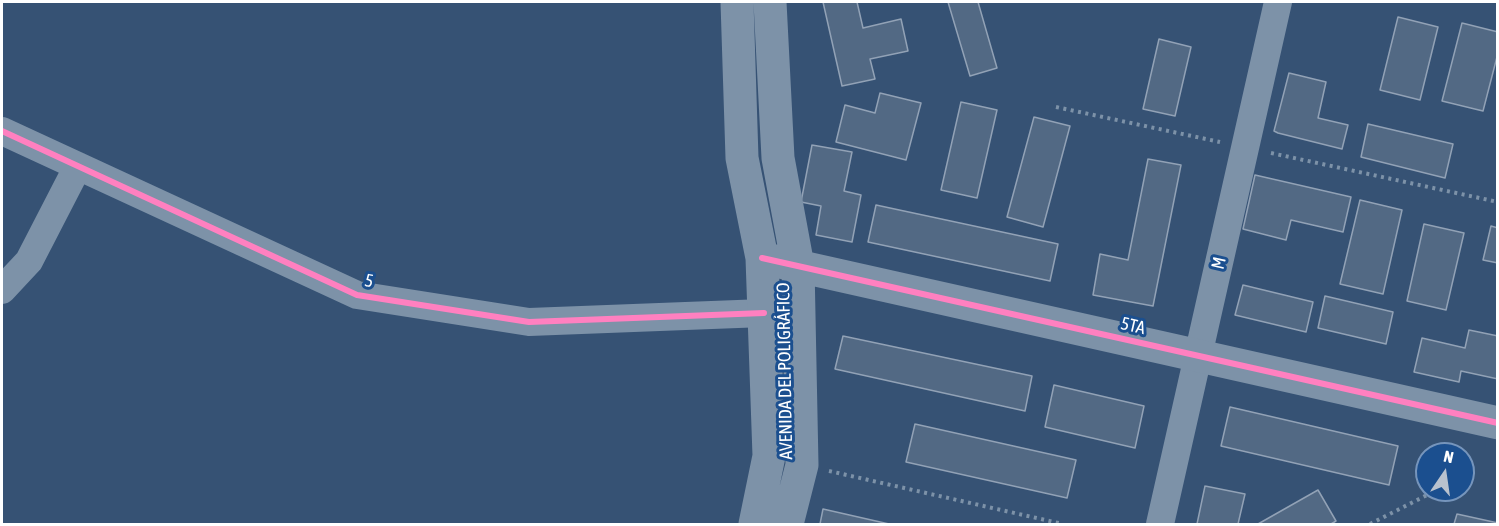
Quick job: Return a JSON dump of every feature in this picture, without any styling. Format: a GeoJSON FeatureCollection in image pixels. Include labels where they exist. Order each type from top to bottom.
{"type":"FeatureCollection","features":[{"type":"Feature","properties":{"kind":"street","name":"AVENIDA DEL POLIGRÁFICO"},"geometry":{"type":"LineString","coordinates":[[737,2],[742,158],[762,258],[769,456],[755,525]]}},
{"type":"Feature","properties":{"kind":"street","name":"AVENIDA DEL POLIGRÁFICO"},"geometry":{"type":"LineString","coordinates":[[770,2],[778,158],[798,266],[802,465],[787,525]]}},
{"type":"Feature","properties":{"kind":"street","name":"M"},"geometry":{"type":"LineString","coordinates":[[1160,525],[1278,2]]}},
{"type":"Feature","properties":{"kind":"street","name":"5"},"geometry":{"type":"LineString","coordinates":[[2,131],[357,295],[529,322],[764,313]]}},
{"type":"Feature","properties":{"kind":"street"},"geometry":{"type":"LineString","coordinates":[[2,290],[29,261],[78,166]]}},
{"type":"Feature","properties":{"kind":"street","name":"5TA"},"geometry":{"type":"LineString","coordinates":[[762,258],[1497,423]]}},
{"type":"Feature","properties":{"kind":"path"},"geometry":{"type":"LineString","coordinates":[[1056,107],[1497,202]]}},
{"type":"Feature","properties":{"kind":"path"},"geometry":{"type":"LineString","coordinates":[[802,465],[1063,525]]}},
{"type":"Feature","properties":{"kind":"path"},"geometry":{"type":"LineString","coordinates":[[1370,525],[1415,502]]}},
{"type":"Feature","properties":{"kind":"building"},"geometry":{"type":"Polygon","coordinates":[[[823,2],[857,2],[863,28],[901,19],[908,51],[870,59],[875,79],[842,86],[823,2]]]}},
{"type":"Feature","properties":{"kind":"building"},"geometry":{"type":"Polygon","coordinates":[[[948,2],[978,2],[997,68],[970,76],[948,2]]]}},
{"type":"Feature","properties":{"kind":"building"},"geometry":{"type":"Polygon","coordinates":[[[1398,17],[1438,27],[1420,100],[1380,90],[1398,17]]]}},
{"type":"Feature","properties":{"kind":"building"},"geometry":{"type":"Polygon","coordinates":[[[1462,23],[1498,32],[1498,53],[1483,111],[1442,101],[1462,23]]]}},
{"type":"Feature","properties":{"kind":"building"},"geometry":{"type":"Polygon","coordinates":[[[1159,39],[1191,47],[1175,116],[1143,109],[1159,39]]]}},
{"type":"Feature","properties":{"kind":"building"},"geometry":{"type":"Polygon","coordinates":[[[1289,73],[1326,82],[1318,118],[1348,125],[1342,149],[1274,131],[1289,73]]]}},
{"type":"Feature","properties":{"kind":"building"},"geometry":{"type":"Polygon","coordinates":[[[880,93],[921,103],[906,160],[836,142],[845,105],[875,113],[880,93]]]}},
{"type":"Feature","properties":{"kind":"building"},"geometry":{"type":"Polygon","coordinates":[[[961,102],[997,110],[977,198],[941,190],[961,102]]]}},
{"type":"Feature","properties":{"kind":"building"},"geometry":{"type":"Polygon","coordinates":[[[1034,117],[1070,126],[1043,227],[1007,217],[1034,117]]]}},
{"type":"Feature","properties":{"kind":"building"},"geometry":{"type":"Polygon","coordinates":[[[1368,124],[1453,144],[1445,178],[1361,157],[1368,124]]]}},
{"type":"Feature","properties":{"kind":"building"},"geometry":{"type":"Polygon","coordinates":[[[812,145],[852,152],[844,191],[861,195],[852,242],[816,235],[821,206],[801,202],[812,145]]]}},
{"type":"Feature","properties":{"kind":"building"},"geometry":{"type":"Polygon","coordinates":[[[1148,159],[1181,165],[1153,306],[1093,295],[1100,254],[1128,260],[1148,159]]]}},
{"type":"Feature","properties":{"kind":"building"},"geometry":{"type":"Polygon","coordinates":[[[1255,175],[1351,197],[1343,232],[1291,220],[1286,240],[1243,229],[1255,175]]]}},
{"type":"Feature","properties":{"kind":"building"},"geometry":{"type":"Polygon","coordinates":[[[1360,200],[1402,210],[1383,294],[1340,284],[1360,200]]]}},
{"type":"Feature","properties":{"kind":"building"},"geometry":{"type":"Polygon","coordinates":[[[876,205],[1058,244],[1050,281],[868,242],[876,205]]]}},
{"type":"Feature","properties":{"kind":"building"},"geometry":{"type":"Polygon","coordinates":[[[1424,224],[1464,233],[1446,310],[1407,301],[1424,224]]]}},
{"type":"Feature","properties":{"kind":"building"},"geometry":{"type":"Polygon","coordinates":[[[1491,226],[1498,228],[1498,263],[1483,260],[1491,226]]]}},
{"type":"Feature","properties":{"kind":"building"},"geometry":{"type":"Polygon","coordinates":[[[1243,285],[1313,302],[1306,332],[1235,315],[1243,285]]]}},
{"type":"Feature","properties":{"kind":"building"},"geometry":{"type":"Polygon","coordinates":[[[1325,296],[1393,312],[1386,344],[1318,328],[1325,296]]]}},
{"type":"Feature","properties":{"kind":"building"},"geometry":{"type":"Polygon","coordinates":[[[1469,330],[1498,336],[1498,379],[1461,371],[1459,382],[1414,372],[1422,338],[1465,348],[1469,330]]]}},
{"type":"Feature","properties":{"kind":"building"},"geometry":{"type":"Polygon","coordinates":[[[843,336],[1032,376],[1025,411],[835,369],[843,336]]]}},
{"type":"Feature","properties":{"kind":"building"},"geometry":{"type":"Polygon","coordinates":[[[1054,385],[1144,406],[1135,448],[1045,427],[1054,385]]]}},
{"type":"Feature","properties":{"kind":"building"},"geometry":{"type":"Polygon","coordinates":[[[1230,407],[1398,446],[1389,485],[1221,446],[1230,407]]]}},
{"type":"Feature","properties":{"kind":"building"},"geometry":{"type":"Polygon","coordinates":[[[915,424],[1076,460],[1067,498],[906,462],[915,424]]]}},
{"type":"Feature","properties":{"kind":"building"},"geometry":{"type":"Polygon","coordinates":[[[1205,486],[1245,494],[1238,524],[1197,524],[1205,486]]]}},
{"type":"Feature","properties":{"kind":"building"},"geometry":{"type":"Polygon","coordinates":[[[1318,490],[1336,521],[1331,524],[1258,524],[1318,490]]]}},
{"type":"Feature","properties":{"kind":"building"},"geometry":{"type":"Polygon","coordinates":[[[823,509],[889,524],[820,524],[823,509]]]}},
{"type":"Feature","properties":{"kind":"building"},"geometry":{"type":"Polygon","coordinates":[[[1457,514],[1498,523],[1498,524],[1454,524],[1457,514]]]}},
{"type":"Feature","properties":{"kind":"cycle path"},"geometry":{"type":"LineString","coordinates":[[2,131],[357,295],[529,322],[764,313]]}},
{"type":"Feature","properties":{"kind":"cycle path"},"geometry":{"type":"LineString","coordinates":[[762,258],[1498,423]]}}]}
